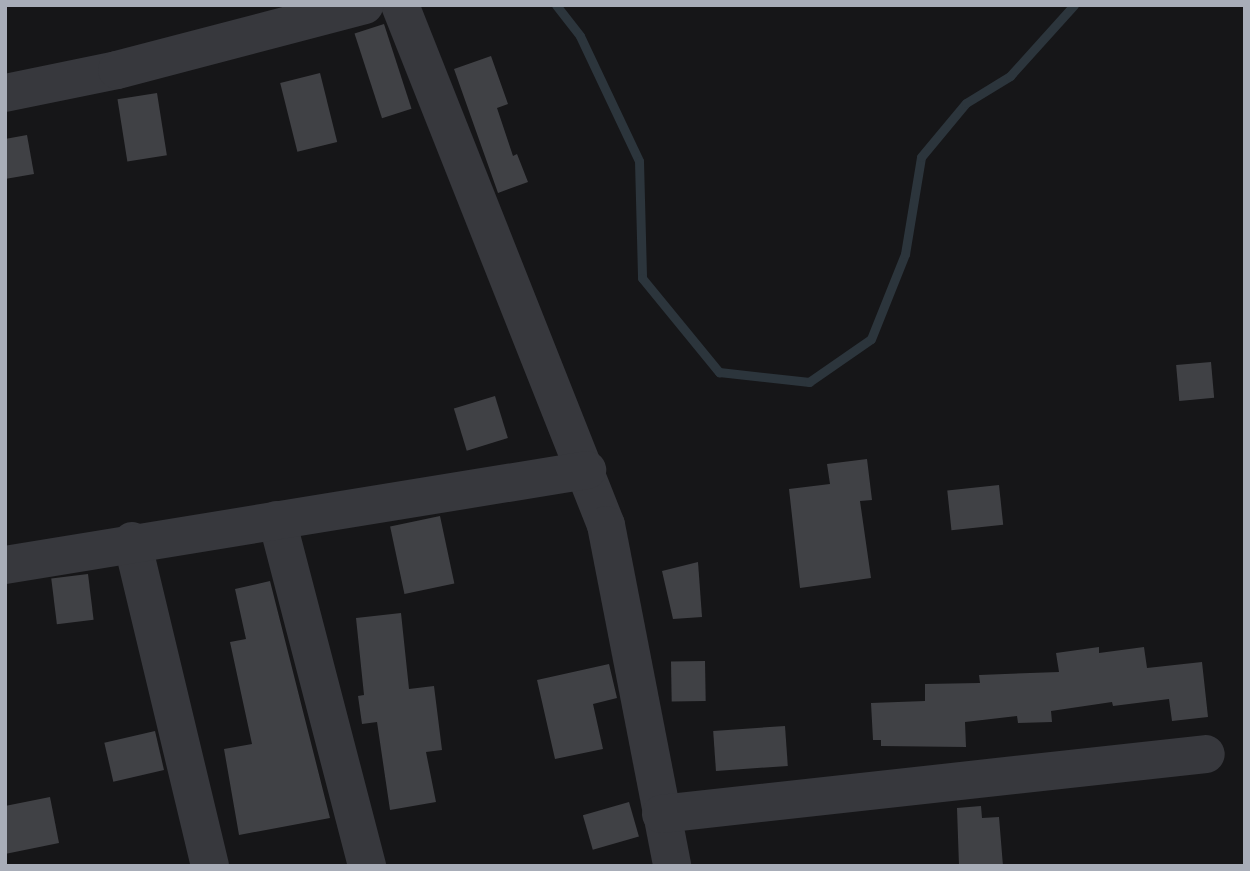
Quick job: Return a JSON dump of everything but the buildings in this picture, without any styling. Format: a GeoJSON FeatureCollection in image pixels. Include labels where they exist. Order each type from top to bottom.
{"type":"FeatureCollection","features":[{"type":"Feature","properties":{"kind":"street"},"geometry":{"type":"LineString","coordinates":[[5,93],[117,70],[365,5]]}},
{"type":"Feature","properties":{"kind":"street"},"geometry":{"type":"LineString","coordinates":[[400,5],[587,470],[606,525],[672,866]]}},
{"type":"Feature","properties":{"kind":"street"},"geometry":{"type":"LineString","coordinates":[[5,565],[132,541],[587,470]]}},
{"type":"Feature","properties":{"kind":"street"},"geometry":{"type":"LineString","coordinates":[[276,520],[367,866]]}},
{"type":"Feature","properties":{"kind":"street"},"geometry":{"type":"LineString","coordinates":[[132,541],[210,866]]}},
{"type":"Feature","properties":{"kind":"street"},"geometry":{"type":"LineString","coordinates":[[661,814],[1206,754]]}},
{"type":"Feature","properties":{"kind":"waterway"},"geometry":{"type":"LineString","coordinates":[[556,5],[580,36],[639,161],[642,278],[719,372],[809,382],[871,339],[905,254],[921,157],[966,103],[1010,76],[1074,5]]}}]}
